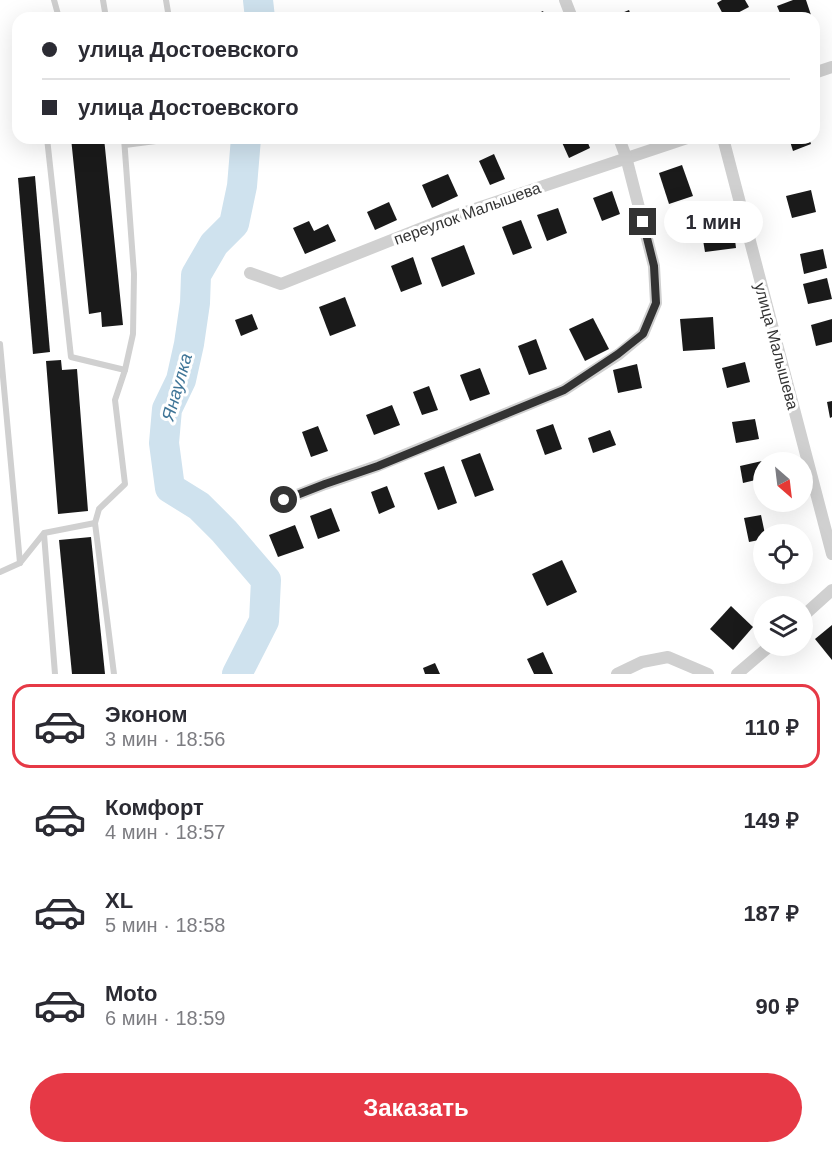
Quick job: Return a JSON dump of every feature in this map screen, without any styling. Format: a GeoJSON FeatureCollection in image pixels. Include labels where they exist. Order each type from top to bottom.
{"type":"FeatureCollection","features":[{"type":"Feature","properties":{"kind":"street"},"geometry":{"type":"LineString","coordinates":[[284,500],[378,466],[564,390],[618,354],[643,334],[656,303],[654,266],[621,144]]}},
{"type":"Feature","properties":{"kind":"street","name":"переулок Малышева"},"geometry":{"type":"LineString","coordinates":[[250,273],[281,284],[442,220],[668,144]]}},
{"type":"Feature","properties":{"kind":"street","name":"улица Малышева"},"geometry":{"type":"LineString","coordinates":[[725,144],[832,554]]}},
{"type":"Feature","properties":{"kind":"street"},"geometry":{"type":"LineString","coordinates":[[813,607],[832,591]]}},
{"type":"Feature","properties":{"kind":"street"},"geometry":{"type":"LineString","coordinates":[[737,674],[758,656]]}},
{"type":"Feature","properties":{"kind":"street"},"geometry":{"type":"LineString","coordinates":[[617,674],[642,662],[668,657],[708,674]]}},
{"type":"Feature","properties":{"kind":"lane"},"geometry":{"type":"LineString","coordinates":[[47,144],[71,357],[125,370]]}},
{"type":"Feature","properties":{"kind":"lane"},"geometry":{"type":"LineString","coordinates":[[114,674],[95,523],[99,509],[125,484],[115,400],[133,334],[134,274],[125,144]]}},
{"type":"Feature","properties":{"kind":"lane"},"geometry":{"type":"LineString","coordinates":[[0,344],[20,563]]}},
{"type":"Feature","properties":{"kind":"lane"},"geometry":{"type":"LineString","coordinates":[[0,573],[20,563],[44,533],[95,523]]}},
{"type":"Feature","properties":{"kind":"lane"},"geometry":{"type":"LineString","coordinates":[[44,533],[54,674]]}},
{"type":"Feature","properties":{"kind":"building"},"geometry":{"type":"Polygon","coordinates":[[[722,0],[745,0],[749,7],[739,12],[722,12],[717,3],[722,0]]]}},
{"type":"Feature","properties":{"kind":"building"},"geometry":{"type":"Polygon","coordinates":[[[793,0],[806,0],[810,12],[780,12],[777,6],[793,0]]]}},
{"type":"Feature","properties":{"kind":"building"},"geometry":{"type":"Polygon","coordinates":[[[72,144],[105,144],[123,325],[102,327],[101,312],[89,314],[72,144]]]}},
{"type":"Feature","properties":{"kind":"building"},"geometry":{"type":"Polygon","coordinates":[[[563,144],[588,144],[590,148],[569,158],[563,144]]]}},
{"type":"Feature","properties":{"kind":"building"},"geometry":{"type":"Polygon","coordinates":[[[791,144],[811,144],[793,151],[791,144]]]}},
{"type":"Feature","properties":{"kind":"building"},"geometry":{"type":"Polygon","coordinates":[[[494,154],[505,179],[490,185],[479,161],[494,154]]]}},
{"type":"Feature","properties":{"kind":"building"},"geometry":{"type":"Polygon","coordinates":[[[682,165],[693,196],[669,204],[659,173],[682,165]]]}},
{"type":"Feature","properties":{"kind":"building"},"geometry":{"type":"Polygon","coordinates":[[[448,174],[458,196],[432,208],[422,185],[448,174]]]}},
{"type":"Feature","properties":{"kind":"building"},"geometry":{"type":"Polygon","coordinates":[[[35,176],[50,352],[33,354],[18,178],[35,176]]]}},
{"type":"Feature","properties":{"kind":"building"},"geometry":{"type":"Polygon","coordinates":[[[811,190],[816,212],[792,218],[786,196],[811,190]]]}},
{"type":"Feature","properties":{"kind":"building"},"geometry":{"type":"Polygon","coordinates":[[[612,191],[620,214],[602,221],[593,198],[612,191]]]}},
{"type":"Feature","properties":{"kind":"building"},"geometry":{"type":"Polygon","coordinates":[[[389,202],[397,220],[375,230],[367,212],[389,202]]]}},
{"type":"Feature","properties":{"kind":"building"},"geometry":{"type":"Polygon","coordinates":[[[558,208],[567,233],[547,241],[537,215],[558,208]]]}},
{"type":"Feature","properties":{"kind":"building"},"geometry":{"type":"Polygon","coordinates":[[[521,220],[532,248],[513,255],[502,227],[521,220]]]}},
{"type":"Feature","properties":{"kind":"building"},"geometry":{"type":"Polygon","coordinates":[[[309,221],[314,231],[328,224],[336,241],[305,254],[293,228],[309,221]]]}},
{"type":"Feature","properties":{"kind":"building"},"geometry":{"type":"Polygon","coordinates":[[[733,223],[736,248],[705,252],[701,228],[733,223]]]}},
{"type":"Feature","properties":{"kind":"building"},"geometry":{"type":"Polygon","coordinates":[[[464,245],[475,274],[442,287],[431,258],[464,245]]]}},
{"type":"Feature","properties":{"kind":"building"},"geometry":{"type":"Polygon","coordinates":[[[823,249],[827,268],[804,274],[800,254],[823,249]]]}},
{"type":"Feature","properties":{"kind":"building"},"geometry":{"type":"Polygon","coordinates":[[[413,257],[422,284],[401,292],[391,266],[413,257]]]}},
{"type":"Feature","properties":{"kind":"building"},"geometry":{"type":"Polygon","coordinates":[[[827,278],[832,299],[808,304],[803,284],[827,278]]]}},
{"type":"Feature","properties":{"kind":"building"},"geometry":{"type":"Polygon","coordinates":[[[345,297],[356,326],[330,336],[319,307],[345,297]]]}},
{"type":"Feature","properties":{"kind":"building"},"geometry":{"type":"Polygon","coordinates":[[[252,314],[258,329],[241,336],[235,320],[252,314]]]}},
{"type":"Feature","properties":{"kind":"building"},"geometry":{"type":"Polygon","coordinates":[[[713,317],[715,349],[683,351],[680,319],[713,317]]]}},
{"type":"Feature","properties":{"kind":"building"},"geometry":{"type":"Polygon","coordinates":[[[593,318],[609,349],[585,361],[569,329],[593,318]]]}},
{"type":"Feature","properties":{"kind":"building"},"geometry":{"type":"Polygon","coordinates":[[[832,319],[832,342],[816,346],[811,325],[832,319]]]}},
{"type":"Feature","properties":{"kind":"building"},"geometry":{"type":"Polygon","coordinates":[[[536,339],[547,369],[529,375],[518,346],[536,339]]]}},
{"type":"Feature","properties":{"kind":"building"},"geometry":{"type":"Polygon","coordinates":[[[61,360],[62,370],[77,369],[88,511],[58,514],[46,361],[61,360]]]}},
{"type":"Feature","properties":{"kind":"building"},"geometry":{"type":"Polygon","coordinates":[[[745,362],[750,382],[727,388],[722,368],[745,362]]]}},
{"type":"Feature","properties":{"kind":"building"},"geometry":{"type":"Polygon","coordinates":[[[637,364],[642,388],[618,393],[613,370],[637,364]]]}},
{"type":"Feature","properties":{"kind":"building"},"geometry":{"type":"Polygon","coordinates":[[[480,368],[490,394],[470,401],[460,375],[480,368]]]}},
{"type":"Feature","properties":{"kind":"building"},"geometry":{"type":"Polygon","coordinates":[[[429,386],[438,410],[422,415],[413,392],[429,386]]]}},
{"type":"Feature","properties":{"kind":"building"},"geometry":{"type":"Polygon","coordinates":[[[832,401],[832,417],[830,418],[827,402],[832,401]]]}},
{"type":"Feature","properties":{"kind":"building"},"geometry":{"type":"Polygon","coordinates":[[[392,405],[400,425],[374,435],[366,415],[392,405]]]}},
{"type":"Feature","properties":{"kind":"building"},"geometry":{"type":"Polygon","coordinates":[[[755,419],[759,439],[736,443],[732,422],[755,419]]]}},
{"type":"Feature","properties":{"kind":"building"},"geometry":{"type":"Polygon","coordinates":[[[553,424],[562,449],[545,455],[536,430],[553,424]]]}},
{"type":"Feature","properties":{"kind":"building"},"geometry":{"type":"Polygon","coordinates":[[[318,426],[328,451],[311,457],[302,432],[318,426]]]}},
{"type":"Feature","properties":{"kind":"building"},"geometry":{"type":"Polygon","coordinates":[[[610,430],[616,445],[593,453],[588,438],[610,430]]]}},
{"type":"Feature","properties":{"kind":"building"},"geometry":{"type":"Polygon","coordinates":[[[480,453],[494,490],[475,497],[461,460],[480,453]]]}},
{"type":"Feature","properties":{"kind":"building"},"geometry":{"type":"Polygon","coordinates":[[[753,463],[753,481],[743,483],[740,466],[753,463]]]}},
{"type":"Feature","properties":{"kind":"building"},"geometry":{"type":"Polygon","coordinates":[[[444,466],[457,503],[438,510],[424,473],[444,466]]]}},
{"type":"Feature","properties":{"kind":"building"},"geometry":{"type":"Polygon","coordinates":[[[387,486],[395,507],[379,514],[371,492],[387,486]]]}},
{"type":"Feature","properties":{"kind":"building"},"geometry":{"type":"Polygon","coordinates":[[[331,508],[340,531],[318,539],[310,516],[331,508]]]}},
{"type":"Feature","properties":{"kind":"building"},"geometry":{"type":"Polygon","coordinates":[[[761,515],[763,524],[753,524],[753,541],[749,542],[744,518],[761,515]]]}},
{"type":"Feature","properties":{"kind":"building"},"geometry":{"type":"Polygon","coordinates":[[[295,525],[304,548],[278,557],[269,535],[295,525]]]}},
{"type":"Feature","properties":{"kind":"building"},"geometry":{"type":"Polygon","coordinates":[[[91,537],[105,674],[72,674],[59,540],[91,537]]]}},
{"type":"Feature","properties":{"kind":"building"},"geometry":{"type":"Polygon","coordinates":[[[562,560],[577,592],[547,606],[532,574],[562,560]]]}},
{"type":"Feature","properties":{"kind":"building"},"geometry":{"type":"Polygon","coordinates":[[[731,606],[753,627],[733,650],[710,629],[731,606]]]}},
{"type":"Feature","properties":{"kind":"building"},"geometry":{"type":"Polygon","coordinates":[[[832,625],[832,660],[815,639],[832,625]]]}},
{"type":"Feature","properties":{"kind":"building"},"geometry":{"type":"Polygon","coordinates":[[[543,652],[553,674],[534,674],[527,659],[543,652]]]}},
{"type":"Feature","properties":{"kind":"building"},"geometry":{"type":"Polygon","coordinates":[[[435,663],[440,674],[425,674],[423,668],[435,663]]]}},
{"type":"Feature","properties":{"kind":"waterway","name":"Янаулка"},"geometry":{"type":"LineString","coordinates":[[258,0],[259,12]]}},
{"type":"Feature","properties":{"kind":"waterway","name":"Янаулка"},"geometry":{"type":"LineString","coordinates":[[237,674],[264,621],[266,580],[199,506],[170,488],[164,443],[167,409],[181,380],[189,344],[195,303],[196,275],[214,244],[234,224],[242,186],[246,144]]}},
{"type":"Feature","properties":{"kind":"route"},"geometry":{"type":"LineString","coordinates":[[284,500],[378,466],[564,390],[618,354],[643,334],[656,303],[654,266],[643,222]]}}]}
